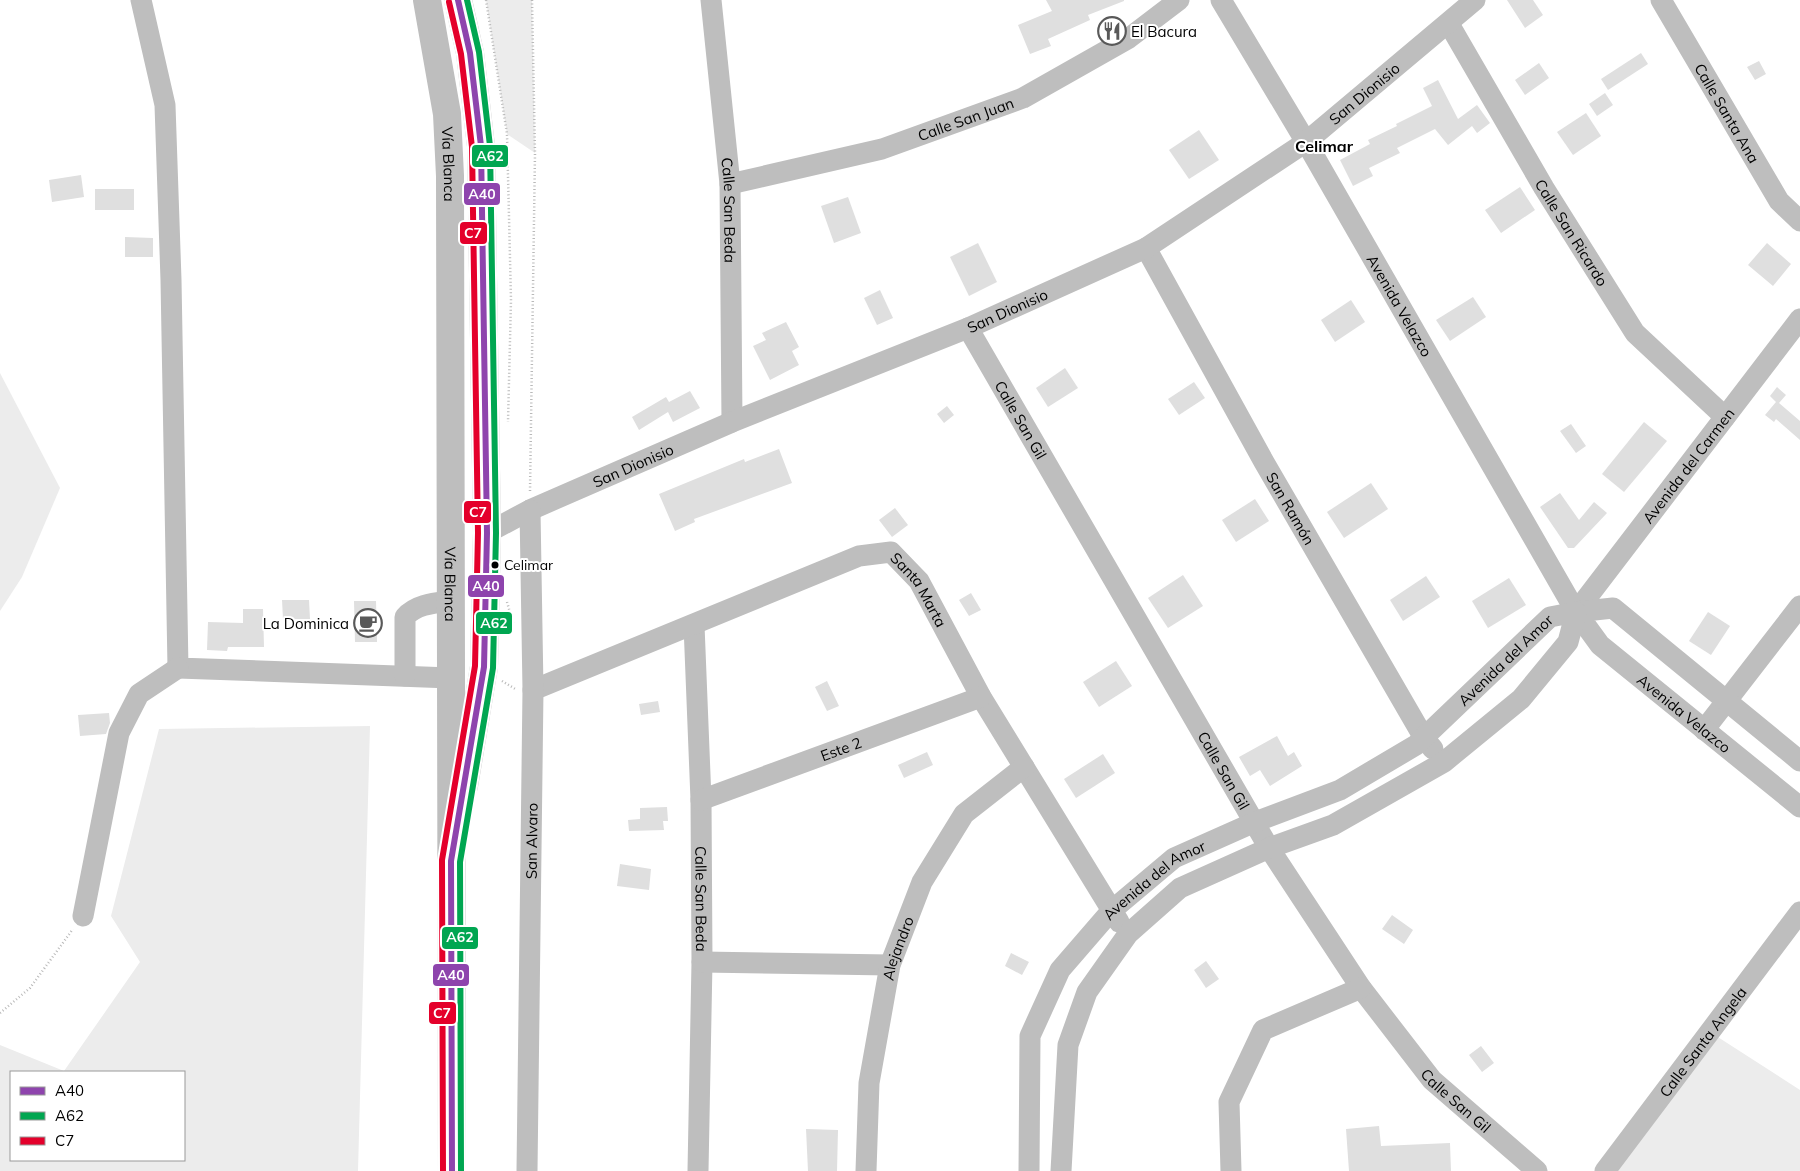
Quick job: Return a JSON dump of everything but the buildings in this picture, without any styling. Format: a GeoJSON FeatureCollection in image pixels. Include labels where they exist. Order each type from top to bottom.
{"type":"FeatureCollection","features":[{"type":"Feature","properties":{"kind":"highway","name":"Vía Blanca"},"geometry":{"type":"LineString","coordinates":[[428,0],[447,114],[450,176],[452,1171]]}},
{"type":"Feature","properties":{"kind":"highway"},"geometry":{"type":"LineString","coordinates":[[451,861],[484,667],[487,533],[481,146],[470,53],[458,0]]}},
{"type":"Feature","properties":{"kind":"street"},"geometry":{"type":"LineString","coordinates":[[141,0],[165,105],[172,290],[178,668]]}},
{"type":"Feature","properties":{"kind":"street","name":"Calle San Beda"},"geometry":{"type":"LineString","coordinates":[[712,0],[730,184],[732,422]]}},
{"type":"Feature","properties":{"kind":"street","name":"Calle San Juan"},"geometry":{"type":"LineString","coordinates":[[730,184],[882,148],[1022,98],[1129,38],[1179,0]]}},
{"type":"Feature","properties":{"kind":"street","name":"Avenida Velazco"},"geometry":{"type":"LineString","coordinates":[[1221,0],[1306,142],[1576,612],[1600,645],[1800,807]]}},
{"type":"Feature","properties":{"kind":"street","name":"San Dionisio"},"geometry":{"type":"LineString","coordinates":[[487,533],[530,510],[732,422],[968,328],[1146,248],[1306,142],[1449,24],[1475,0]]}},
{"type":"Feature","properties":{"kind":"street","name":"Calle Santa Ana"},"geometry":{"type":"LineString","coordinates":[[1661,0],[1779,201],[1800,220]]}},
{"type":"Feature","properties":{"kind":"street","name":"Calle San Ricardo"},"geometry":{"type":"LineString","coordinates":[[1449,24],[1544,188],[1634,333],[1725,417]]}},
{"type":"Feature","properties":{"kind":"street","name":"San Ramón"},"geometry":{"type":"LineString","coordinates":[[1146,248],[1264,462],[1424,738],[1444,762]]}},
{"type":"Feature","properties":{"kind":"street","name":"Avenida del Carmen"},"geometry":{"type":"LineString","coordinates":[[1576,612],[1800,319]]}},
{"type":"Feature","properties":{"kind":"street","name":"Calle San Gil"},"geometry":{"type":"LineString","coordinates":[[968,328],[1034,446],[1255,822],[1268,848],[1361,988],[1432,1080],[1536,1171]]}},
{"type":"Feature","properties":{"kind":"street","name":"San Alvaro"},"geometry":{"type":"LineString","coordinates":[[527,1171],[533,690],[530,510]]}},
{"type":"Feature","properties":{"kind":"street","name":"Santa Marta"},"geometry":{"type":"LineString","coordinates":[[533,690],[859,556],[891,552],[919,581],[981,697],[1111,911],[1128,934]]}},
{"type":"Feature","properties":{"kind":"street"},"geometry":{"type":"LineString","coordinates":[[404,676],[405,617],[410,610],[432,603],[451,601]]}},
{"type":"Feature","properties":{"kind":"street"},"geometry":{"type":"LineString","coordinates":[[1704,730],[1800,606]]}},
{"type":"Feature","properties":{"kind":"street"},"geometry":{"type":"LineString","coordinates":[[1576,612],[1612,608],[1800,761]]}},
{"type":"Feature","properties":{"kind":"street","name":"Avenida del Amor"},"geometry":{"type":"LineString","coordinates":[[1028,1171],[1030,1036],[1060,970],[1111,911],[1174,858],[1255,822],[1340,790],[1416,745],[1550,617],[1576,612],[1568,642],[1520,699],[1444,762],[1333,826],[1268,848],[1180,888],[1128,934],[1087,992],[1068,1045],[1062,1171]]}},
{"type":"Feature","properties":{"kind":"street","name":"Calle San Beda"},"geometry":{"type":"LineString","coordinates":[[694,625],[701,800],[702,962],[698,1171]]}},
{"type":"Feature","properties":{"kind":"street"},"geometry":{"type":"LineString","coordinates":[[83,916],[119,733],[139,694],[178,668],[451,678]]}},
{"type":"Feature","properties":{"kind":"street","name":"Este 2"},"geometry":{"type":"LineString","coordinates":[[701,800],[981,697]]}},
{"type":"Feature","properties":{"kind":"street","name":"Alejandro"},"geometry":{"type":"LineString","coordinates":[[866,1171],[869,1083],[890,965],[922,882],[964,814],[1024,767]]}},
{"type":"Feature","properties":{"kind":"street","name":"Calle Santa Angela"},"geometry":{"type":"LineString","coordinates":[[1605,1171],[1800,912]]}},
{"type":"Feature","properties":{"kind":"street"},"geometry":{"type":"LineString","coordinates":[[702,962],[890,965]]}},
{"type":"Feature","properties":{"kind":"street"},"geometry":{"type":"LineString","coordinates":[[1230,1171],[1229,1102],[1263,1030],[1361,988]]}},
{"type":"Feature","properties":{"kind":"path"},"geometry":{"type":"LineString","coordinates":[[486,0],[507,134],[510,270],[508,425]]}},
{"type":"Feature","properties":{"kind":"path"},"geometry":{"type":"LineString","coordinates":[[530,510],[535,154],[532,0]]}},
{"type":"Feature","properties":{"kind":"path"},"geometry":{"type":"LineString","coordinates":[[507,600],[516,630],[532,650]]}},
{"type":"Feature","properties":{"kind":"path"},"geometry":{"type":"LineString","coordinates":[[484,667],[516,690],[533,690]]}},
{"type":"Feature","properties":{"kind":"path"},"geometry":{"type":"LineString","coordinates":[[0,1013],[30,988],[83,916]]}},
{"type":"Feature","properties":{"kind":"shaded area"},"geometry":{"type":"Polygon","coordinates":[[[486,0],[532,0],[535,153],[507,134],[486,0]]]}},
{"type":"Feature","properties":{"kind":"shaded area"},"geometry":{"type":"Polygon","coordinates":[[[0,373],[60,488],[22,577],[0,611],[0,373]]]}},
{"type":"Feature","properties":{"kind":"shaded area"},"geometry":{"type":"Polygon","coordinates":[[[370,726],[358,1171],[0,1171],[0,1045],[64,1071],[140,962],[111,916],[159,729],[370,726]]]}},
{"type":"Feature","properties":{"kind":"shaded area"},"geometry":{"type":"Polygon","coordinates":[[[1710,1032],[1800,1090],[1800,1171],[1612,1171],[1710,1032]]]}},
{"type":"Feature","properties":{"kind":"transit line","name":"A40"},"geometry":{"type":"LineString","coordinates":[[452,1171],[451,861],[484,667],[487,533],[481,146],[470,53],[458,0]]}},
{"type":"Feature","properties":{"kind":"transit line","name":"A62"},"geometry":{"type":"LineString","coordinates":[[461,1171],[460,862],[493,668],[496,533],[490,146],[479,52],[467,0]]}},
{"type":"Feature","properties":{"kind":"transit line","name":"C7"},"geometry":{"type":"LineString","coordinates":[[443,1171],[442,860],[475,666],[478,533],[472,147],[461,54],[449,2]]}},
{"type":"Feature","properties":{"kind":"place","name":"El Bacura"},"geometry":{"type":"Point","coordinates":[1112,31]}},
{"type":"Feature","properties":{"kind":"place","name":"Celimar"},"geometry":{"type":"Point","coordinates":[495,565]}},
{"type":"Feature","properties":{"kind":"place","name":"La Dominica"},"geometry":{"type":"Point","coordinates":[368,623]}},
{"type":"Feature","properties":{"kind":"district","name":"Celimar"},"geometry":{"type":"Point","coordinates":[1324,146]}}]}
